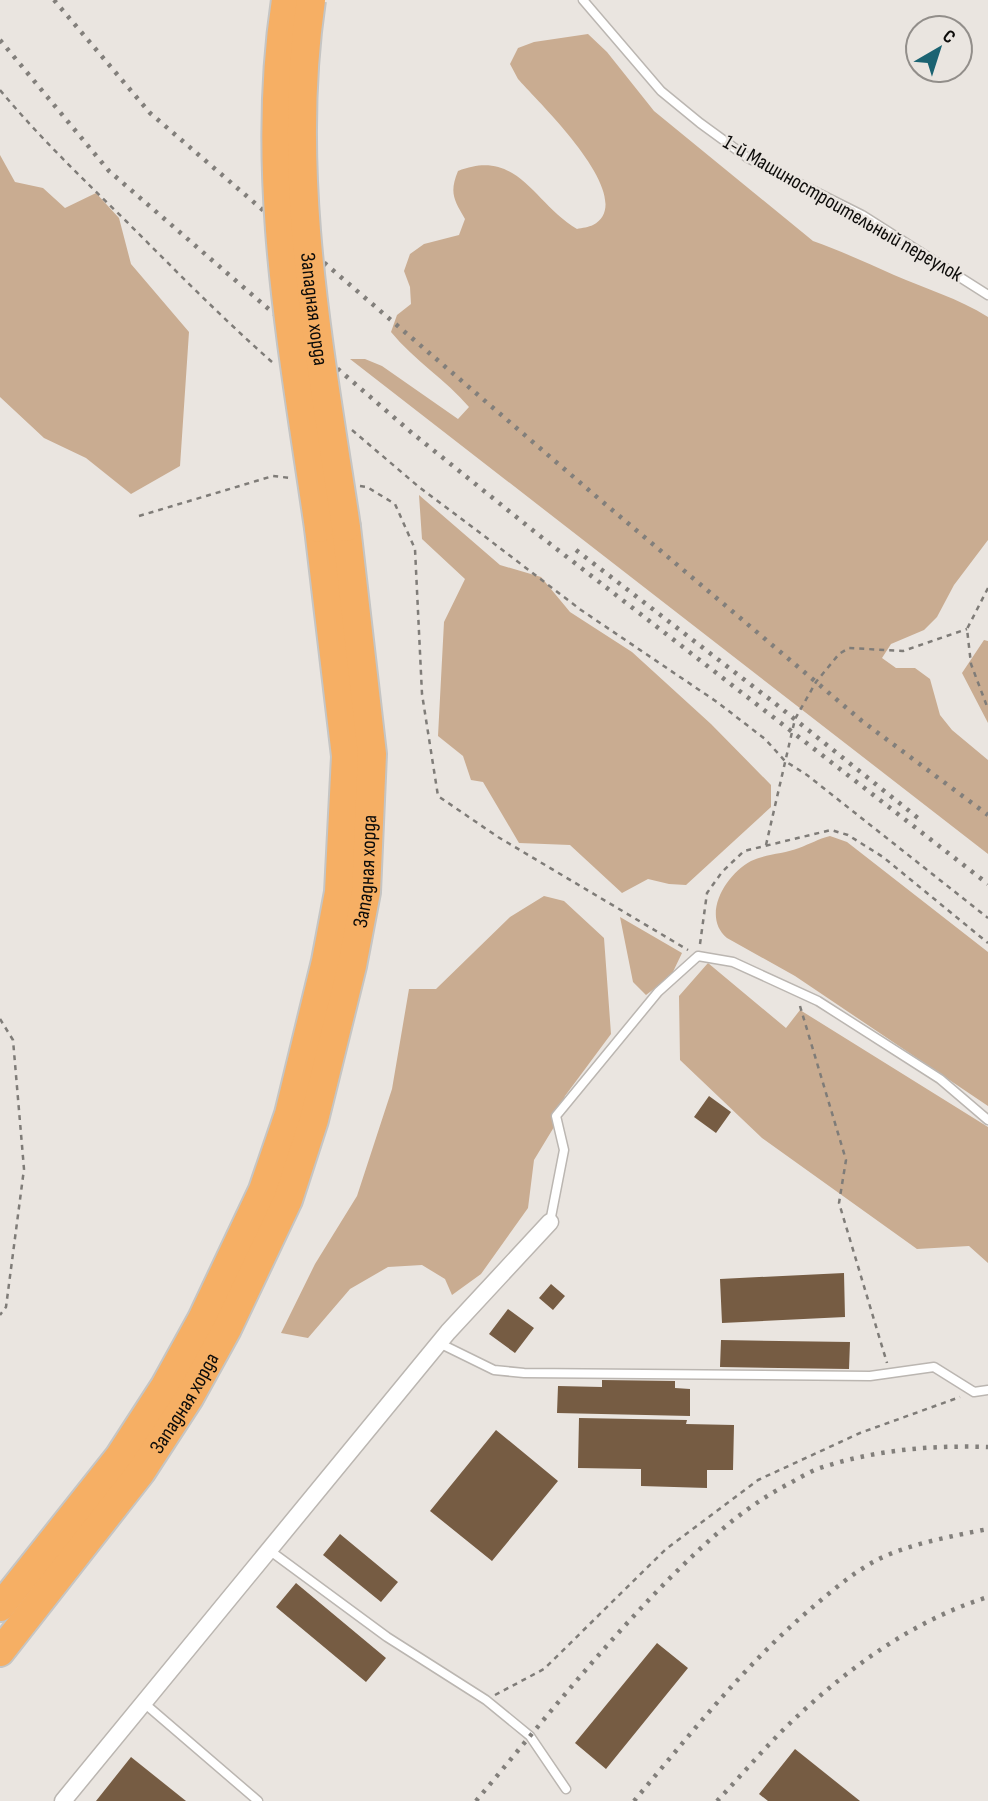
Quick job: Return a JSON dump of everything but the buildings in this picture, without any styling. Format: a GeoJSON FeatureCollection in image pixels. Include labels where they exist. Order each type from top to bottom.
{"type":"FeatureCollection","features":[{"type":"Feature","properties":{"kind":"highway","name":"Западная хорда"},"geometry":{"type":"LineString","coordinates":[[0,1652],[141,1472],[188,1398],[227,1329],[288,1200],[314,1120],[352,966],[366,891],[372,754],[282,269],[275,108],[278,48],[286,0]]}},
{"type":"Feature","properties":{"kind":"highway","name":"Западная хорда"},"geometry":{"type":"LineString","coordinates":[[0,1607],[119,1457],[165,1386],[202,1319],[258,1201],[289,1114],[326,961],[339,892],[346,756],[332,527],[308,276],[301,113],[304,47],[311,0]]}},
{"type":"Feature","properties":{"kind":"street"},"geometry":{"type":"LineString","coordinates":[[64,1801],[439,1343],[550,1222]]}},
{"type":"Feature","properties":{"kind":"lane","name":"1-й Машиностроительный переулок"},"geometry":{"type":"LineString","coordinates":[[583,0],[662,91],[748,158],[862,215],[988,295]]}},
{"type":"Feature","properties":{"kind":"lane"},"geometry":{"type":"LineString","coordinates":[[550,1222],[564,1150],[556,1116],[658,992],[698,956],[733,962],[818,1001],[940,1079],[988,1120]]}},
{"type":"Feature","properties":{"kind":"lane"},"geometry":{"type":"LineString","coordinates":[[439,1343],[494,1370],[524,1373],[870,1376],[934,1367],[974,1392],[988,1390]]}},
{"type":"Feature","properties":{"kind":"lane"},"geometry":{"type":"LineString","coordinates":[[270,1550],[387,1637],[486,1700],[530,1736],[566,1789]]}},
{"type":"Feature","properties":{"kind":"lane"},"geometry":{"type":"LineString","coordinates":[[144,1703],[258,1801]]}},
{"type":"Feature","properties":{"kind":"path"},"geometry":{"type":"LineString","coordinates":[[0,90],[59,157],[79,173],[203,298],[277,366]]}},
{"type":"Feature","properties":{"kind":"path"},"geometry":{"type":"LineString","coordinates":[[345,424],[419,487],[581,610],[676,673],[765,739],[785,761],[807,775],[988,918]]}},
{"type":"Feature","properties":{"kind":"path"},"geometry":{"type":"LineString","coordinates":[[139,516],[273,476],[300,479]]}},
{"type":"Feature","properties":{"kind":"path"},"geometry":{"type":"LineString","coordinates":[[354,485],[367,487],[395,504],[415,549],[422,694],[439,796],[498,837],[698,956],[707,893],[722,872],[744,851],[831,830],[839,831],[883,858],[988,943]]}},
{"type":"Feature","properties":{"kind":"path"},"geometry":{"type":"LineString","coordinates":[[988,588],[967,629],[971,664],[988,709]]}},
{"type":"Feature","properties":{"kind":"path"},"geometry":{"type":"LineString","coordinates":[[766,845],[795,719],[816,682],[839,654],[849,649],[903,651],[967,629]]}},
{"type":"Feature","properties":{"kind":"path"},"geometry":{"type":"LineString","coordinates":[[795,990],[846,1160],[839,1203],[890,1373]]}},
{"type":"Feature","properties":{"kind":"path"},"geometry":{"type":"LineString","coordinates":[[0,1019],[13,1040],[24,1169],[6,1307],[0,1315]]}},
{"type":"Feature","properties":{"kind":"path"},"geometry":{"type":"LineString","coordinates":[[486,1700],[544,1669],[666,1549],[758,1480],[860,1433],[974,1392]]}},
{"type":"Feature","properties":{"kind":"shaded area"},"geometry":{"type":"Polygon","coordinates":[[[588,34],[607,52],[654,111],[813,241],[954,299],[988,317],[988,540],[954,585],[937,617],[924,630],[891,644],[882,658],[896,668],[915,668],[930,679],[940,715],[952,730],[988,760],[988,854],[350,359],[365,359],[382,366],[458,419],[469,407],[391,332],[397,315],[411,304],[410,287],[404,271],[410,254],[424,244],[459,235],[465,219],[454,196],[458,171],[479,166],[496,166],[511,172],[577,229],[593,225],[604,212],[604,194],[581,150],[518,79],[510,64],[518,48],[534,42],[588,34]]]}},
{"type":"Feature","properties":{"kind":"shaded area"},"geometry":{"type":"Polygon","coordinates":[[[0,155],[15,182],[43,188],[65,208],[96,193],[119,218],[131,264],[189,332],[180,466],[131,494],[86,458],[44,438],[0,397],[0,155]]]}},
{"type":"Feature","properties":{"kind":"shaded area"},"geometry":{"type":"Polygon","coordinates":[[[419,495],[500,565],[541,577],[570,612],[632,652],[711,724],[771,785],[771,807],[686,885],[648,879],[622,893],[570,845],[519,843],[483,782],[471,780],[463,756],[438,736],[444,622],[465,579],[422,539],[419,495]]]}},
{"type":"Feature","properties":{"kind":"shaded area"},"geometry":{"type":"Polygon","coordinates":[[[984,640],[988,641],[988,723],[962,673],[984,640]]]}},
{"type":"Feature","properties":{"kind":"shaded area"},"geometry":{"type":"Polygon","coordinates":[[[830,836],[847,842],[988,952],[988,1106],[795,976],[727,938],[720,929],[716,908],[720,896],[741,867],[756,859],[793,850],[830,836]]]}},
{"type":"Feature","properties":{"kind":"shaded area"},"geometry":{"type":"Polygon","coordinates":[[[544,896],[564,901],[604,938],[611,1034],[565,1096],[554,1127],[534,1160],[528,1208],[481,1274],[452,1295],[445,1279],[422,1265],[388,1267],[350,1289],[308,1338],[281,1333],[315,1264],[357,1196],[392,1089],[409,989],[436,989],[510,917],[544,896]]]}},
{"type":"Feature","properties":{"kind":"shaded area"},"geometry":{"type":"Polygon","coordinates":[[[620,917],[682,953],[671,976],[646,995],[633,982],[620,917]]]}},
{"type":"Feature","properties":{"kind":"shaded area"},"geometry":{"type":"Polygon","coordinates":[[[708,963],[786,1028],[800,1010],[988,1127],[988,1263],[969,1246],[917,1249],[762,1138],[680,1060],[679,996],[708,963]]]}},
{"type":"Feature","properties":{"kind":"railway"},"geometry":{"type":"LineString","coordinates":[[54,0],[150,113],[862,721],[988,815]]}},
{"type":"Feature","properties":{"kind":"railway"},"geometry":{"type":"LineString","coordinates":[[0,40],[109,171],[412,433],[540,536],[988,884]]}},
{"type":"Feature","properties":{"kind":"railway"},"geometry":{"type":"LineString","coordinates":[[576,550],[923,822]]}},
{"type":"Feature","properties":{"kind":"railway"},"geometry":{"type":"LineString","coordinates":[[476,1801],[618,1634],[682,1566],[741,1514],[813,1471],[840,1462],[924,1448],[988,1447]]}},
{"type":"Feature","properties":{"kind":"railway"},"geometry":{"type":"LineString","coordinates":[[634,1801],[760,1656],[840,1585],[875,1561],[901,1550],[988,1529]]}},
{"type":"Feature","properties":{"kind":"railway"},"geometry":{"type":"LineString","coordinates":[[717,1801],[783,1730],[852,1670],[931,1620],[988,1597]]}}]}
